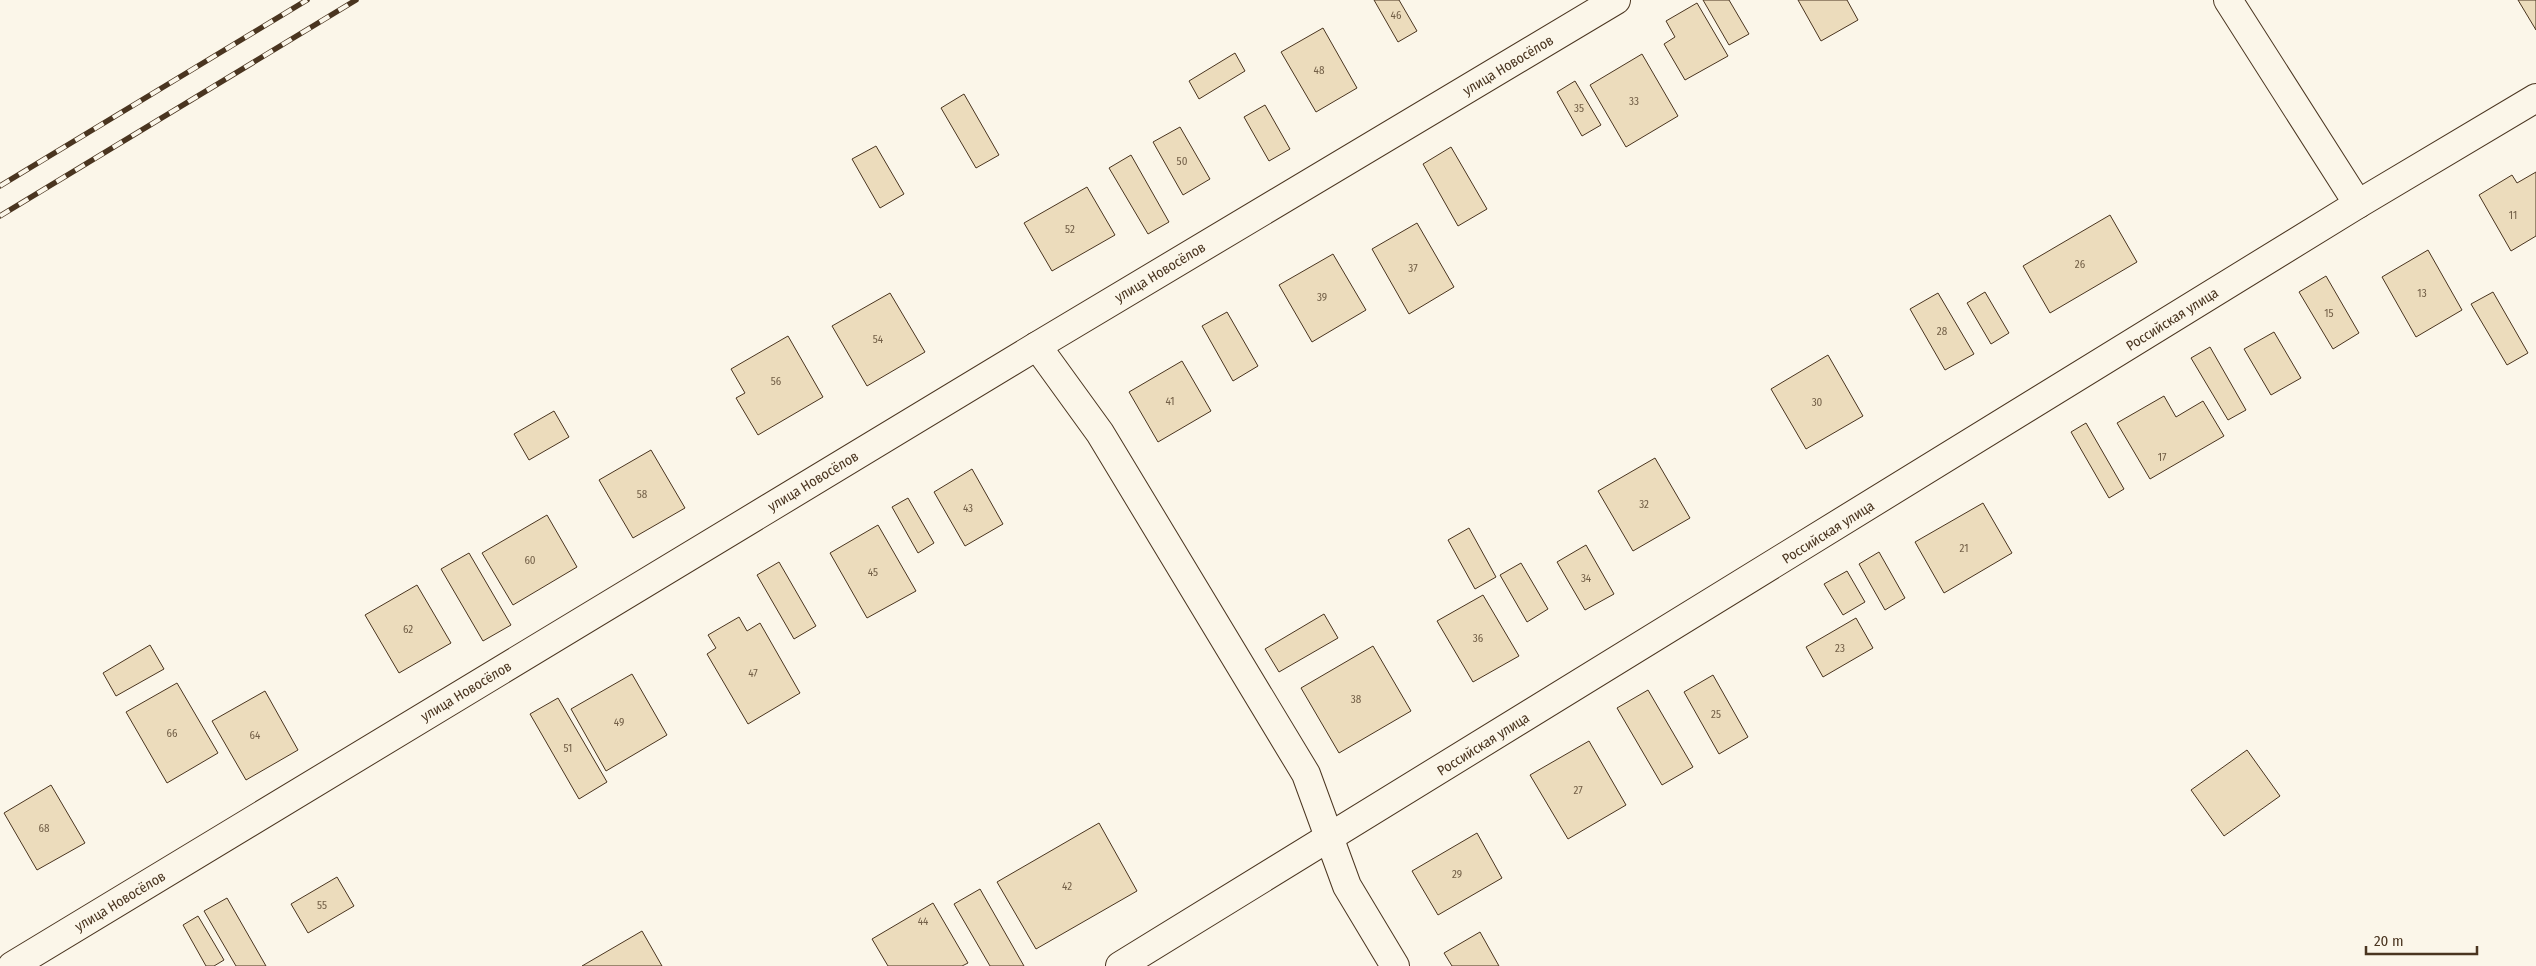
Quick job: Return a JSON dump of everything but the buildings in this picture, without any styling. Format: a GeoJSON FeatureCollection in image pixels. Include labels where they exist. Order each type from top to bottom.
{"type":"FeatureCollection","features":[{"type":"Feature","properties":{"kind":"street","name":"улица Новосёлов"},"geometry":{"type":"LineString","coordinates":[[12,966],[1037,346],[1616,0]]}},
{"type":"Feature","properties":{"kind":"street"},"geometry":{"type":"LineString","coordinates":[[2228,0],[2358,204]]}},
{"type":"Feature","properties":{"kind":"street","name":"Российская улица"},"geometry":{"type":"LineString","coordinates":[[1120,966],[2358,204],[2536,98]]}},
{"type":"Feature","properties":{"kind":"street"},"geometry":{"type":"LineString","coordinates":[[1037,346],[1100,433],[1306,774],[1347,886],[1395,966]]}},
{"type":"Feature","properties":{"kind":"railway"},"geometry":{"type":"LineString","coordinates":[[0,186],[307,0]]}},
{"type":"Feature","properties":{"kind":"railway"},"geometry":{"type":"LineString","coordinates":[[0,216],[356,0]]}}]}
